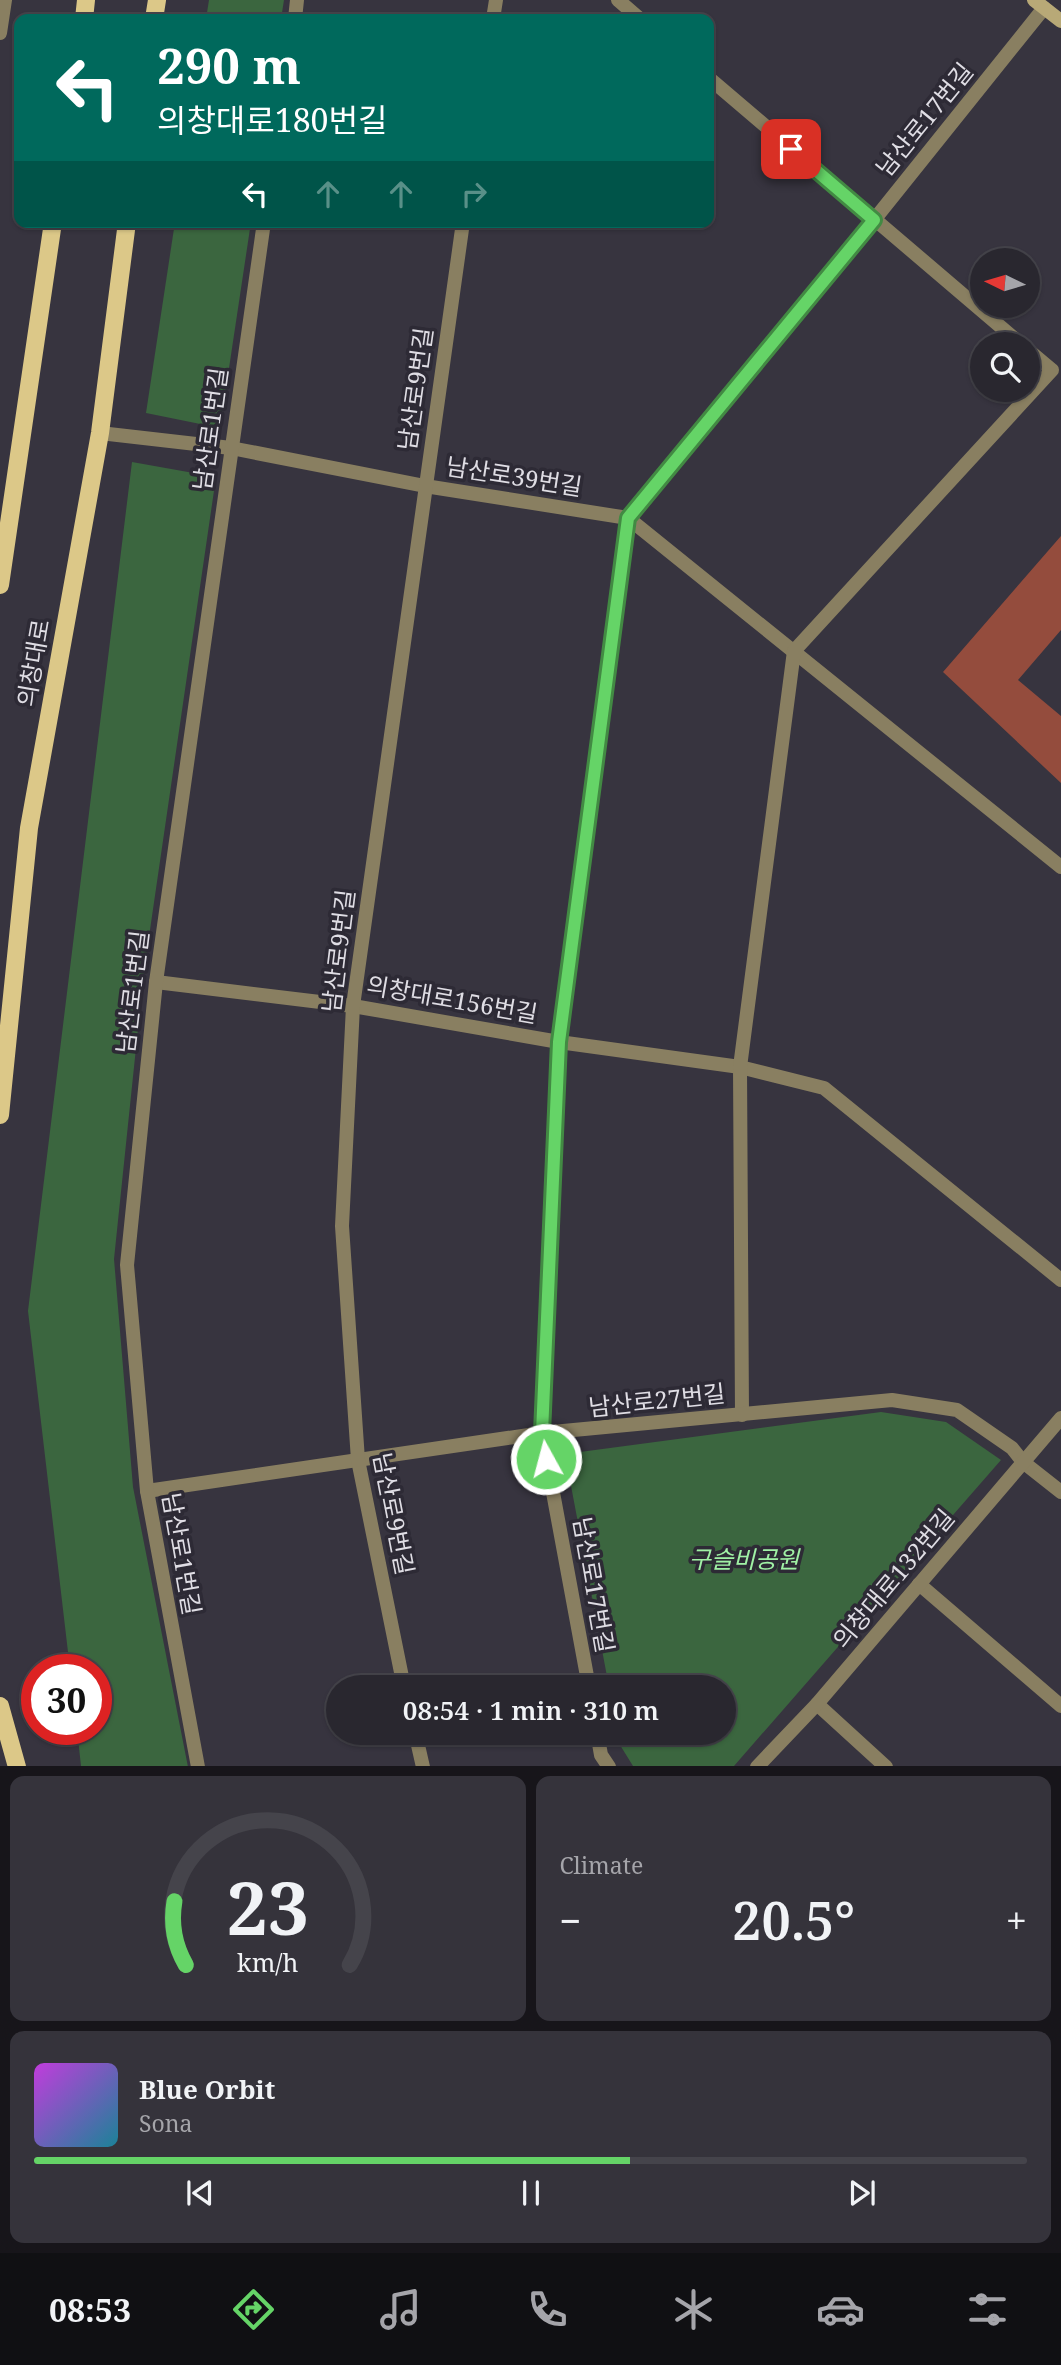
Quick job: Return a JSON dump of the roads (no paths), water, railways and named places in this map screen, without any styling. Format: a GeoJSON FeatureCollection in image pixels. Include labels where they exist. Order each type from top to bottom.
{"type":"FeatureCollection","features":[{"type":"Feature","properties":{"kind":"main road"},"geometry":{"type":"LineString","coordinates":[[1039,4],[1061,21]]}},
{"type":"Feature","properties":{"kind":"main road"},"geometry":{"type":"LineString","coordinates":[[0,584],[52,228]]}},
{"type":"Feature","properties":{"kind":"main road","name":"의창대로"},"geometry":{"type":"LineString","coordinates":[[0,1115],[29,828],[100,433],[126,228]]}},
{"type":"Feature","properties":{"kind":"main road"},"geometry":{"type":"LineString","coordinates":[[0,1706],[17,1766]]}},
{"type":"Feature","properties":{"kind":"street"},"geometry":{"type":"LineString","coordinates":[[0,33],[5,0]]}},
{"type":"Feature","properties":{"kind":"street"},"geometry":{"type":"LineString","coordinates":[[618,0],[634,14]]}},
{"type":"Feature","properties":{"kind":"street","name":"남산로17번길"},"geometry":{"type":"LineString","coordinates":[[587,1675],[542,1433],[559,1042],[628,518],[874,220],[1039,4]]}},
{"type":"Feature","properties":{"kind":"street"},"geometry":{"type":"LineString","coordinates":[[714,82],[1007,332]]}},
{"type":"Feature","properties":{"kind":"street","name":"남산로1번길"},"geometry":{"type":"LineString","coordinates":[[198,1766],[147,1491],[127,1265],[156,982],[263,228]]}},
{"type":"Feature","properties":{"kind":"street","name":"남산로9번길"},"geometry":{"type":"LineString","coordinates":[[402,1675],[358,1460],[342,1226],[354,1006],[462,228]]}},
{"type":"Feature","properties":{"kind":"street"},"geometry":{"type":"LineString","coordinates":[[1040,360],[1052,370],[1040,383]]}},
{"type":"Feature","properties":{"kind":"street"},"geometry":{"type":"LineString","coordinates":[[742,1415],[740,1067],[794,651],[1023,402]]}},
{"type":"Feature","properties":{"kind":"street","name":"남산로39번길"},"geometry":{"type":"LineString","coordinates":[[100,433],[231,448],[425,486],[628,518],[1061,867]]}},
{"type":"Feature","properties":{"kind":"street","name":"의창대로156번길"},"geometry":{"type":"LineString","coordinates":[[156,982],[354,1006],[559,1042],[740,1067],[824,1088],[1061,1280]]}},
{"type":"Feature","properties":{"kind":"street","name":"남산로27번길"},"geometry":{"type":"LineString","coordinates":[[147,1491],[542,1433],[892,1400],[957,1410],[1012,1448],[1023,1462],[1061,1492]]}},
{"type":"Feature","properties":{"kind":"street","name":"의창대로132번길"},"geometry":{"type":"LineString","coordinates":[[757,1766],[817,1704],[1061,1418]]}},
{"type":"Feature","properties":{"kind":"street"},"geometry":{"type":"LineString","coordinates":[[919,1584],[1061,1706]]}},
{"type":"Feature","properties":{"kind":"street"},"geometry":{"type":"LineString","coordinates":[[817,1704],[886,1766]]}},
{"type":"Feature","properties":{"kind":"street"},"geometry":{"type":"LineString","coordinates":[[418,1745],[423,1766]]}},
{"type":"Feature","properties":{"kind":"street"},"geometry":{"type":"LineString","coordinates":[[599,1745],[601,1755],[609,1766]]}},
{"type":"Feature","properties":{"kind":"park label","name":"구슬비공원"},"geometry":{"type":"Point","coordinates":[744,1560]}}]}
